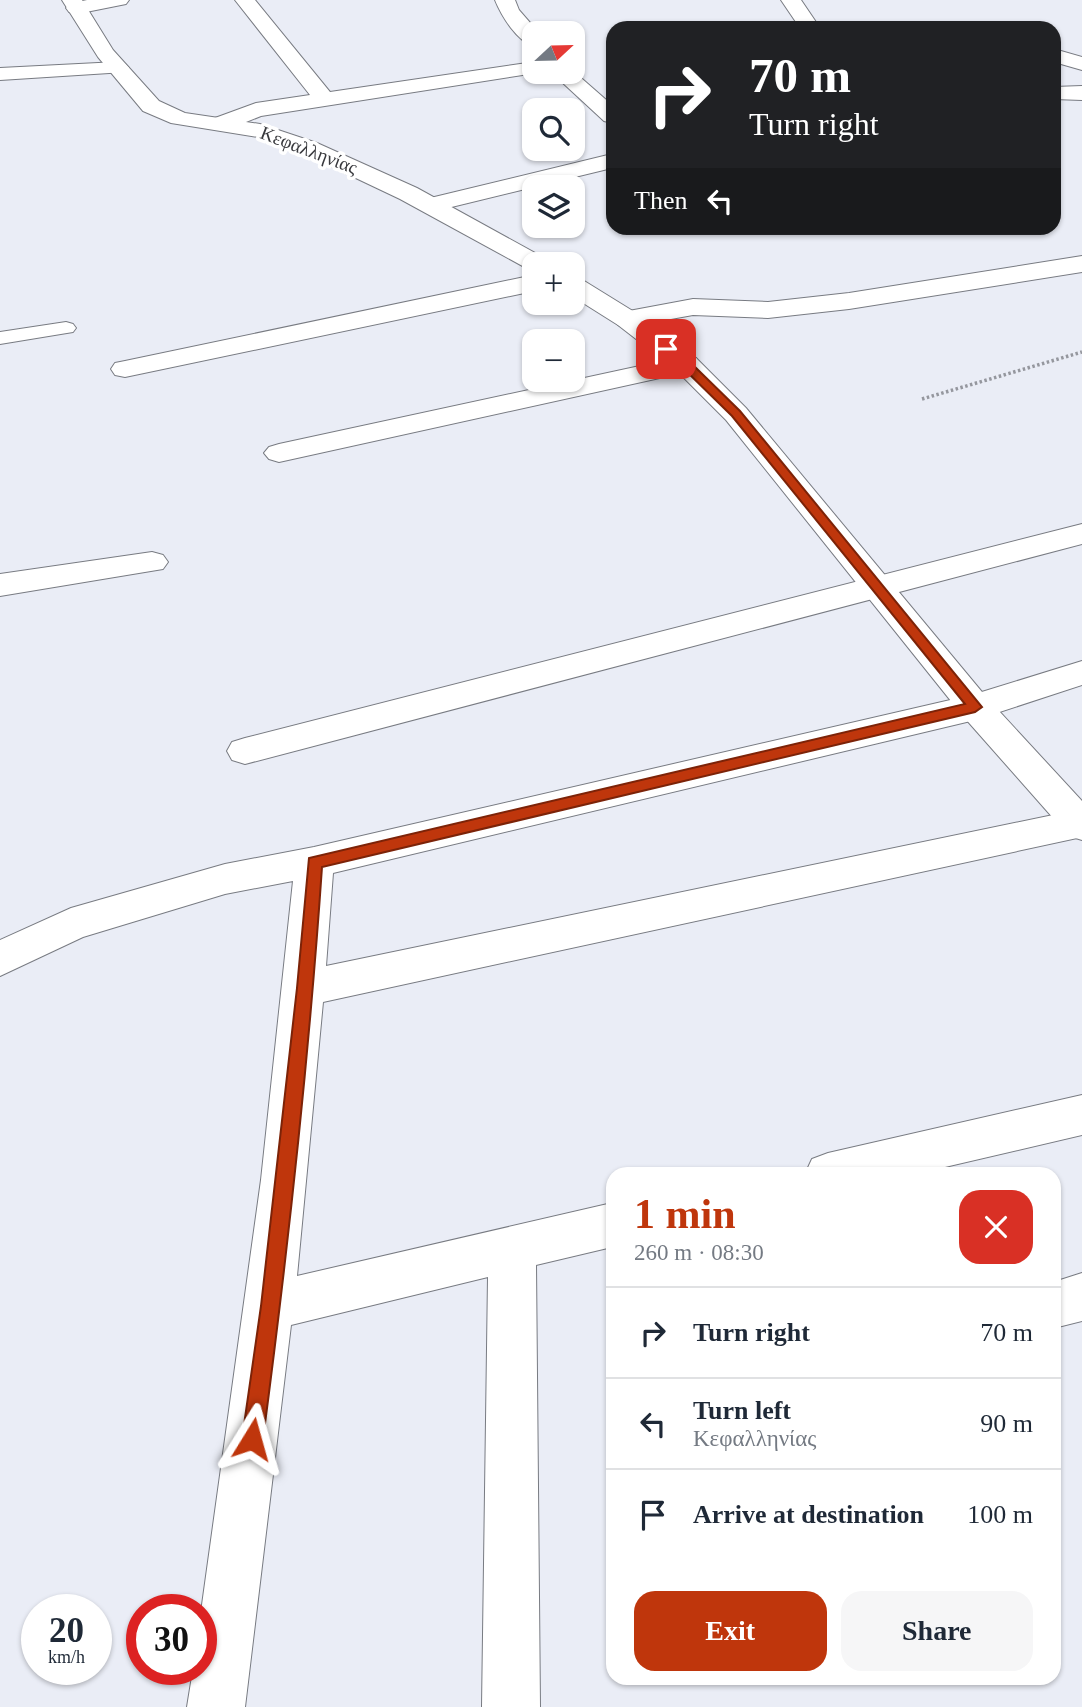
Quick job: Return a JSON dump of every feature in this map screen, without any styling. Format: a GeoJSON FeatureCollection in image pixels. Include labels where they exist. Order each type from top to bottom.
{"type":"FeatureCollection","features":[{"type":"Feature","properties":{"kind":"street"},"geometry":{"type":"LineString","coordinates":[[74,4],[119,0]]}},
{"type":"Feature","properties":{"kind":"street"},"geometry":{"type":"LineString","coordinates":[[245,0],[325,99]]}},
{"type":"Feature","properties":{"kind":"street"},"geometry":{"type":"LineString","coordinates":[[505,0],[510,12],[522,26]]}},
{"type":"Feature","properties":{"kind":"street"},"geometry":{"type":"LineString","coordinates":[[791,0],[805,21]]}},
{"type":"Feature","properties":{"kind":"street","name":"Κεφαλληνίας"},"geometry":{"type":"LineString","coordinates":[[74,4],[118,68],[159,111],[184,119],[248,127],[300,144],[431,205],[522,256]]}},
{"type":"Feature","properties":{"kind":"street"},"geometry":{"type":"LineString","coordinates":[[6,96],[34,73],[93,33]]}},
{"type":"Feature","properties":{"kind":"street"},"geometry":{"type":"LineString","coordinates":[[1061,57],[1082,64]]}},
{"type":"Feature","properties":{"kind":"street"},"geometry":{"type":"LineString","coordinates":[[0,74],[118,68]]}},
{"type":"Feature","properties":{"kind":"street"},"geometry":{"type":"LineString","coordinates":[[223,123],[256,110],[522,70]]}},
{"type":"Feature","properties":{"kind":"street"},"geometry":{"type":"LineString","coordinates":[[576,84],[606,109]]}},
{"type":"Feature","properties":{"kind":"street"},"geometry":{"type":"LineString","coordinates":[[1061,93],[1082,93]]}},
{"type":"Feature","properties":{"kind":"street"},"geometry":{"type":"LineString","coordinates":[[431,205],[606,162]]}},
{"type":"Feature","properties":{"kind":"street"},"geometry":{"type":"LineString","coordinates":[[627,319],[693,307],[768,310],[849,301],[1082,264]]}},
{"type":"Feature","properties":{"kind":"street"},"geometry":{"type":"LineString","coordinates":[[125,369],[522,286]]}},
{"type":"Feature","properties":{"kind":"street"},"geometry":{"type":"LineString","coordinates":[[585,293],[627,319],[686,364],[736,414],[975,707],[1081,824]]}},
{"type":"Feature","properties":{"kind":"street"},"geometry":{"type":"LineString","coordinates":[[279,453],[686,364]]}},
{"type":"Feature","properties":{"kind":"street"},"geometry":{"type":"LineString","coordinates":[[245,751],[1082,534]]}},
{"type":"Feature","properties":{"kind":"street"},"geometry":{"type":"LineString","coordinates":[[0,585],[152,562]]}},
{"type":"Feature","properties":{"kind":"street"},"geometry":{"type":"LineString","coordinates":[[0,958],[71,923],[225,879],[314,862],[975,707],[1082,673]]}},
{"type":"Feature","properties":{"kind":"street"},"geometry":{"type":"LineString","coordinates":[[306,988],[1081,824]]}},
{"type":"Feature","properties":{"kind":"street"},"geometry":{"type":"LineString","coordinates":[[216,1707],[271,1306],[306,988],[314,862]]}},
{"type":"Feature","properties":{"kind":"street"},"geometry":{"type":"LineString","coordinates":[[858,1167],[1082,1115]]}},
{"type":"Feature","properties":{"kind":"street"},"geometry":{"type":"LineString","coordinates":[[271,1306],[606,1226]]}},
{"type":"Feature","properties":{"kind":"street"},"geometry":{"type":"LineString","coordinates":[[511,1707],[512,1249]]}},
{"type":"Feature","properties":{"kind":"street"},"geometry":{"type":"LineString","coordinates":[[1061,1302],[1082,1297]]}},
{"type":"Feature","properties":{"kind":"lane"},"geometry":{"type":"LineString","coordinates":[[0,338],[66,328]]}},
{"type":"Feature","properties":{"kind":"path"},"geometry":{"type":"LineString","coordinates":[[922,399],[1082,352]]}},
{"type":"Feature","properties":{"kind":"route"},"geometry":{"type":"LineString","coordinates":[[252,1439],[271,1306],[306,988],[314,862],[975,707],[736,414],[686,364],[666,349]]}}]}
